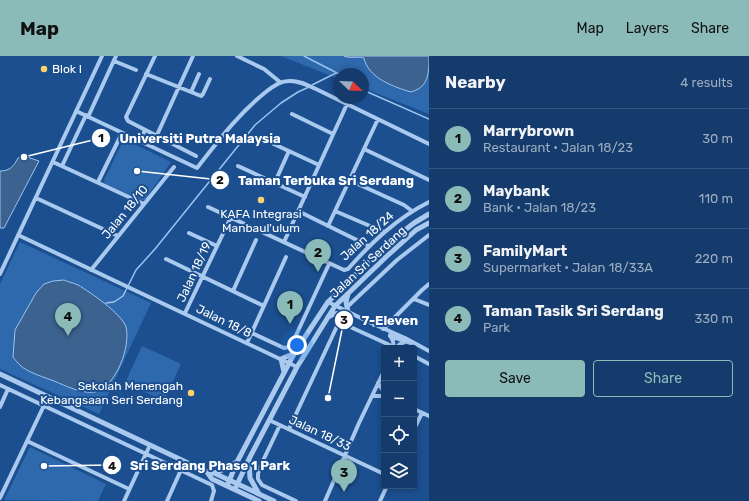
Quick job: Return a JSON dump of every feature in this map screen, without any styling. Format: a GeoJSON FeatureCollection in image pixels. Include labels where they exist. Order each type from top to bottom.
{"type":"FeatureCollection","features":[{"type":"Feature","properties":{"kind":"street"},"geometry":{"type":"LineString","coordinates":[[0,274],[102,56]]}},
{"type":"Feature","properties":{"kind":"street"},"geometry":{"type":"LineString","coordinates":[[62,166],[116,56]]}},
{"type":"Feature","properties":{"kind":"street"},"geometry":{"type":"LineString","coordinates":[[155,56],[126,117],[130,123],[157,135],[196,156]]}},
{"type":"Feature","properties":{"kind":"street"},"geometry":{"type":"LineString","coordinates":[[157,135],[193,56]]}},
{"type":"Feature","properties":{"kind":"street"},"geometry":{"type":"LineString","coordinates":[[238,56],[264,69],[280,82]]}},
{"type":"Feature","properties":{"kind":"street"},"geometry":{"type":"LineString","coordinates":[[114,61],[136,70]]}},
{"type":"Feature","properties":{"kind":"street"},"geometry":{"type":"LineString","coordinates":[[146,74],[201,96],[210,78]]}},
{"type":"Feature","properties":{"kind":"street"},"geometry":{"type":"LineString","coordinates":[[191,92],[199,74]]}},
{"type":"Feature","properties":{"kind":"street"},"geometry":{"type":"LineString","coordinates":[[76,111],[197,168],[242,113],[280,82],[289,80],[308,85],[333,97]]}},
{"type":"Feature","properties":{"kind":"street"},"geometry":{"type":"LineString","coordinates":[[284,242],[347,104],[429,144]]}},
{"type":"Feature","properties":{"kind":"street"},"geometry":{"type":"LineString","coordinates":[[292,114],[333,134]]}},
{"type":"Feature","properties":{"kind":"street"},"geometry":{"type":"LineString","coordinates":[[328,226],[378,119]]}},
{"type":"Feature","properties":{"kind":"street"},"geometry":{"type":"LineString","coordinates":[[140,141],[145,130]]}},
{"type":"Feature","properties":{"kind":"street"},"geometry":{"type":"LineString","coordinates":[[98,182],[122,132]]}},
{"type":"Feature","properties":{"kind":"street"},"geometry":{"type":"LineString","coordinates":[[263,140],[319,165]]}},
{"type":"Feature","properties":{"kind":"street"},"geometry":{"type":"LineString","coordinates":[[364,149],[429,180]]}},
{"type":"Feature","properties":{"kind":"street"},"geometry":{"type":"LineString","coordinates":[[275,182],[289,151]]}},
{"type":"Feature","properties":{"kind":"street"},"geometry":{"type":"LineString","coordinates":[[53,162],[144,204]]}},
{"type":"Feature","properties":{"kind":"street"},"geometry":{"type":"LineString","coordinates":[[238,166],[305,196]]}},
{"type":"Feature","properties":{"kind":"street","name":"Jalan 18/10"},"geometry":{"type":"LineString","coordinates":[[91,270],[174,167]]}},
{"type":"Feature","properties":{"kind":"street"},"geometry":{"type":"LineString","coordinates":[[349,180],[404,204],[412,211]]}},
{"type":"Feature","properties":{"kind":"street"},"geometry":{"type":"LineString","coordinates":[[36,198],[118,236]]}},
{"type":"Feature","properties":{"kind":"street","name":"Jalan 18/24"},"geometry":{"type":"LineString","coordinates":[[208,207],[344,270],[348,269],[384,232],[412,211],[429,202]]}},
{"type":"Feature","properties":{"kind":"street"},"geometry":{"type":"LineString","coordinates":[[298,211],[369,246]]}},
{"type":"Feature","properties":{"kind":"street"},"geometry":{"type":"LineString","coordinates":[[335,211],[384,232]]}},
{"type":"Feature","properties":{"kind":"street","name":"Jalan Sri Serdang"},"geometry":{"type":"LineString","coordinates":[[227,486],[237,462],[295,352],[328,302],[383,247],[414,223],[429,214]]}},
{"type":"Feature","properties":{"kind":"street","name":"Jalan 18/19"},"geometry":{"type":"LineString","coordinates":[[185,313],[231,217]]}},
{"type":"Feature","properties":{"kind":"street","name":"Jalan Sri Serdang"},"geometry":{"type":"LineString","coordinates":[[234,489],[297,367],[335,306],[416,230],[429,223]]}},
{"type":"Feature","properties":{"kind":"street"},"geometry":{"type":"LineString","coordinates":[[189,233],[217,246]]}},
{"type":"Feature","properties":{"kind":"street","name":"Jalan 18/8"},"geometry":{"type":"LineString","coordinates":[[18,235],[297,367]]}},
{"type":"Feature","properties":{"kind":"street"},"geometry":{"type":"LineString","coordinates":[[328,317],[347,310],[397,260],[429,235]]}},
{"type":"Feature","properties":{"kind":"street"},"geometry":{"type":"LineString","coordinates":[[233,291],[256,240]]}},
{"type":"Feature","properties":{"kind":"street"},"geometry":{"type":"LineString","coordinates":[[247,343],[286,257]]}},
{"type":"Feature","properties":{"kind":"street"},"geometry":{"type":"LineString","coordinates":[[166,259],[264,306]]}},
{"type":"Feature","properties":{"kind":"street"},"geometry":{"type":"LineString","coordinates":[[252,333],[284,348],[289,347],[292,344],[329,264]]}},
{"type":"Feature","properties":{"kind":"street"},"geometry":{"type":"LineString","coordinates":[[383,329],[429,284]]}},
{"type":"Feature","properties":{"kind":"street"},"geometry":{"type":"LineString","coordinates":[[347,310],[346,302],[348,293]]}},
{"type":"Feature","properties":{"kind":"street"},"geometry":{"type":"LineString","coordinates":[[414,299],[429,306]]}},
{"type":"Feature","properties":{"kind":"street"},"geometry":{"type":"LineString","coordinates":[[328,302],[347,310],[374,325],[397,334],[429,351]]}},
{"type":"Feature","properties":{"kind":"street"},"geometry":{"type":"LineString","coordinates":[[374,325],[390,322]]}},
{"type":"Feature","properties":{"kind":"street"},"geometry":{"type":"LineString","coordinates":[[390,322],[392,330],[397,334]]}},
{"type":"Feature","properties":{"kind":"street"},"geometry":{"type":"LineString","coordinates":[[289,429],[338,324],[346,324],[388,345]]}},
{"type":"Feature","properties":{"kind":"street"},"geometry":{"type":"LineString","coordinates":[[388,331],[393,345]]}},
{"type":"Feature","properties":{"kind":"street"},"geometry":{"type":"LineString","coordinates":[[390,336],[405,342],[414,343]]}},
{"type":"Feature","properties":{"kind":"street"},"geometry":{"type":"LineString","coordinates":[[398,345],[405,342]]}},
{"type":"Feature","properties":{"kind":"street"},"geometry":{"type":"LineString","coordinates":[[284,373],[284,366],[281,359],[295,352]]}},
{"type":"Feature","properties":{"kind":"street"},"geometry":{"type":"LineString","coordinates":[[417,358],[429,364]]}},
{"type":"Feature","properties":{"kind":"street"},"geometry":{"type":"LineString","coordinates":[[0,374],[207,472],[214,473],[274,501]]}},
{"type":"Feature","properties":{"kind":"street"},"geometry":{"type":"LineString","coordinates":[[325,501],[344,455],[381,377]]}},
{"type":"Feature","properties":{"kind":"street"},"geometry":{"type":"LineString","coordinates":[[378,383],[381,388]]}},
{"type":"Feature","properties":{"kind":"street"},"geometry":{"type":"LineString","coordinates":[[0,385],[212,485],[214,491],[211,501]]}},
{"type":"Feature","properties":{"kind":"street"},"geometry":{"type":"LineString","coordinates":[[0,407],[8,389]]}},
{"type":"Feature","properties":{"kind":"street"},"geometry":{"type":"LineString","coordinates":[[372,396],[381,396]]}},
{"type":"Feature","properties":{"kind":"street"},"geometry":{"type":"LineString","coordinates":[[0,498],[48,397]]}},
{"type":"Feature","properties":{"kind":"street"},"geometry":{"type":"LineString","coordinates":[[417,410],[429,416]]}},
{"type":"Feature","properties":{"kind":"street"},"geometry":{"type":"LineString","coordinates":[[417,423],[422,413]]}},
{"type":"Feature","properties":{"kind":"street","name":"Jalan 18/33"},"geometry":{"type":"LineString","coordinates":[[269,420],[381,473]]}},
{"type":"Feature","properties":{"kind":"street"},"geometry":{"type":"LineString","coordinates":[[280,425],[260,467],[258,479],[262,485],[296,501]]}},
{"type":"Feature","properties":{"kind":"street"},"geometry":{"type":"LineString","coordinates":[[27,442],[129,489]]}},
{"type":"Feature","properties":{"kind":"street"},"geometry":{"type":"LineString","coordinates":[[124,501],[150,445]]}},
{"type":"Feature","properties":{"kind":"street"},"geometry":{"type":"LineString","coordinates":[[249,459],[250,478],[259,494]]}},
{"type":"Feature","properties":{"kind":"street"},"geometry":{"type":"LineString","coordinates":[[214,473],[237,462]]}},
{"type":"Feature","properties":{"kind":"street"},"geometry":{"type":"LineString","coordinates":[[167,501],[180,470]]}},
{"type":"Feature","properties":{"kind":"street"},"geometry":{"type":"LineString","coordinates":[[207,472],[212,479],[259,501]]}},
{"type":"Feature","properties":{"kind":"street"},"geometry":{"type":"LineString","coordinates":[[380,501],[386,489]]}},
{"type":"Feature","properties":{"kind":"shaded area"},"geometry":{"type":"Polygon","coordinates":[[[281,56],[429,56],[429,114],[369,90],[369,68],[333,68],[333,77],[281,56]]]}},
{"type":"Feature","properties":{"kind":"shaded area"},"geometry":{"type":"Polygon","coordinates":[[[344,56],[429,56],[428,74],[425,83],[417,90],[411,92],[383,81],[376,76],[366,65],[364,58],[344,56]]]}},
{"type":"Feature","properties":{"kind":"shaded area"},"geometry":{"type":"Polygon","coordinates":[[[124,139],[171,162],[145,200],[105,184],[104,180],[124,139]]]}},
{"type":"Feature","properties":{"kind":"shaded area"},"geometry":{"type":"Polygon","coordinates":[[[24,156],[39,161],[4,228],[0,228],[0,171],[9,169],[18,158],[24,156]]]}},
{"type":"Feature","properties":{"kind":"shaded area"},"geometry":{"type":"Polygon","coordinates":[[[20,242],[151,303],[99,414],[0,369],[0,284],[20,242]]]}},
{"type":"Feature","properties":{"kind":"shaded area"},"geometry":{"type":"Polygon","coordinates":[[[64,280],[78,285],[97,298],[118,316],[126,327],[126,344],[120,365],[103,389],[95,392],[85,392],[74,389],[32,373],[21,366],[13,357],[15,330],[36,293],[44,284],[64,280]]]}},
{"type":"Feature","properties":{"kind":"shaded area"},"geometry":{"type":"Polygon","coordinates":[[[142,346],[181,364],[164,401],[125,383],[142,346]]]}},
{"type":"Feature","properties":{"kind":"shaded area"},"geometry":{"type":"Polygon","coordinates":[[[30,447],[106,484],[98,501],[4,500],[30,447]]]}},
{"type":"Feature","properties":{"kind":"waterway"},"geometry":{"type":"LineString","coordinates":[[304,56],[333,71]]}},
{"type":"Feature","properties":{"kind":"waterway"},"geometry":{"type":"LineString","coordinates":[[312,85],[333,74]]}},
{"type":"Feature","properties":{"kind":"waterway"},"geometry":{"type":"LineString","coordinates":[[106,303],[114,302],[123,296],[136,270],[155,249],[255,125],[281,103],[309,87]]}},
{"type":"Feature","properties":{"kind":"waterway"},"geometry":{"type":"LineString","coordinates":[[369,93],[429,119]]}},
{"type":"Feature","properties":{"kind":"place","name":"Blok I"},"geometry":{"type":"Point","coordinates":[44,69]}},
{"type":"Feature","properties":{"kind":"place","name":"Universiti Putra Malaysia"},"geometry":{"type":"Point","coordinates":[24,157]}},
{"type":"Feature","properties":{"kind":"place","name":"Taman Terbuka Sri Serdang"},"geometry":{"type":"Point","coordinates":[137,171]}},
{"type":"Feature","properties":{"kind":"place","name":"KAFA Integrasi Manbaul'ulum"},"geometry":{"type":"Point","coordinates":[261,200]}},
{"type":"Feature","properties":{"kind":"place","name":"Maybank"},"geometry":{"type":"Point","coordinates":[318,272]}},
{"type":"Feature","properties":{"kind":"place","name":"Marrybrown"},"geometry":{"type":"Point","coordinates":[290,324]}},
{"type":"Feature","properties":{"kind":"place","name":"Taman Tasik Sri Serdang"},"geometry":{"type":"Point","coordinates":[68,336]}},
{"type":"Feature","properties":{"kind":"place","name":"Sekolah Menengah Kebangsaan Seri Serdang"},"geometry":{"type":"Point","coordinates":[191,393]}},
{"type":"Feature","properties":{"kind":"place","name":"7-Eleven"},"geometry":{"type":"Point","coordinates":[328,398]}},
{"type":"Feature","properties":{"kind":"place","name":"Sri Serdang Phase 1 Park"},"geometry":{"type":"Point","coordinates":[44,466]}},
{"type":"Feature","properties":{"kind":"place","name":"FamilyMart"},"geometry":{"type":"Point","coordinates":[344,492]}}]}
